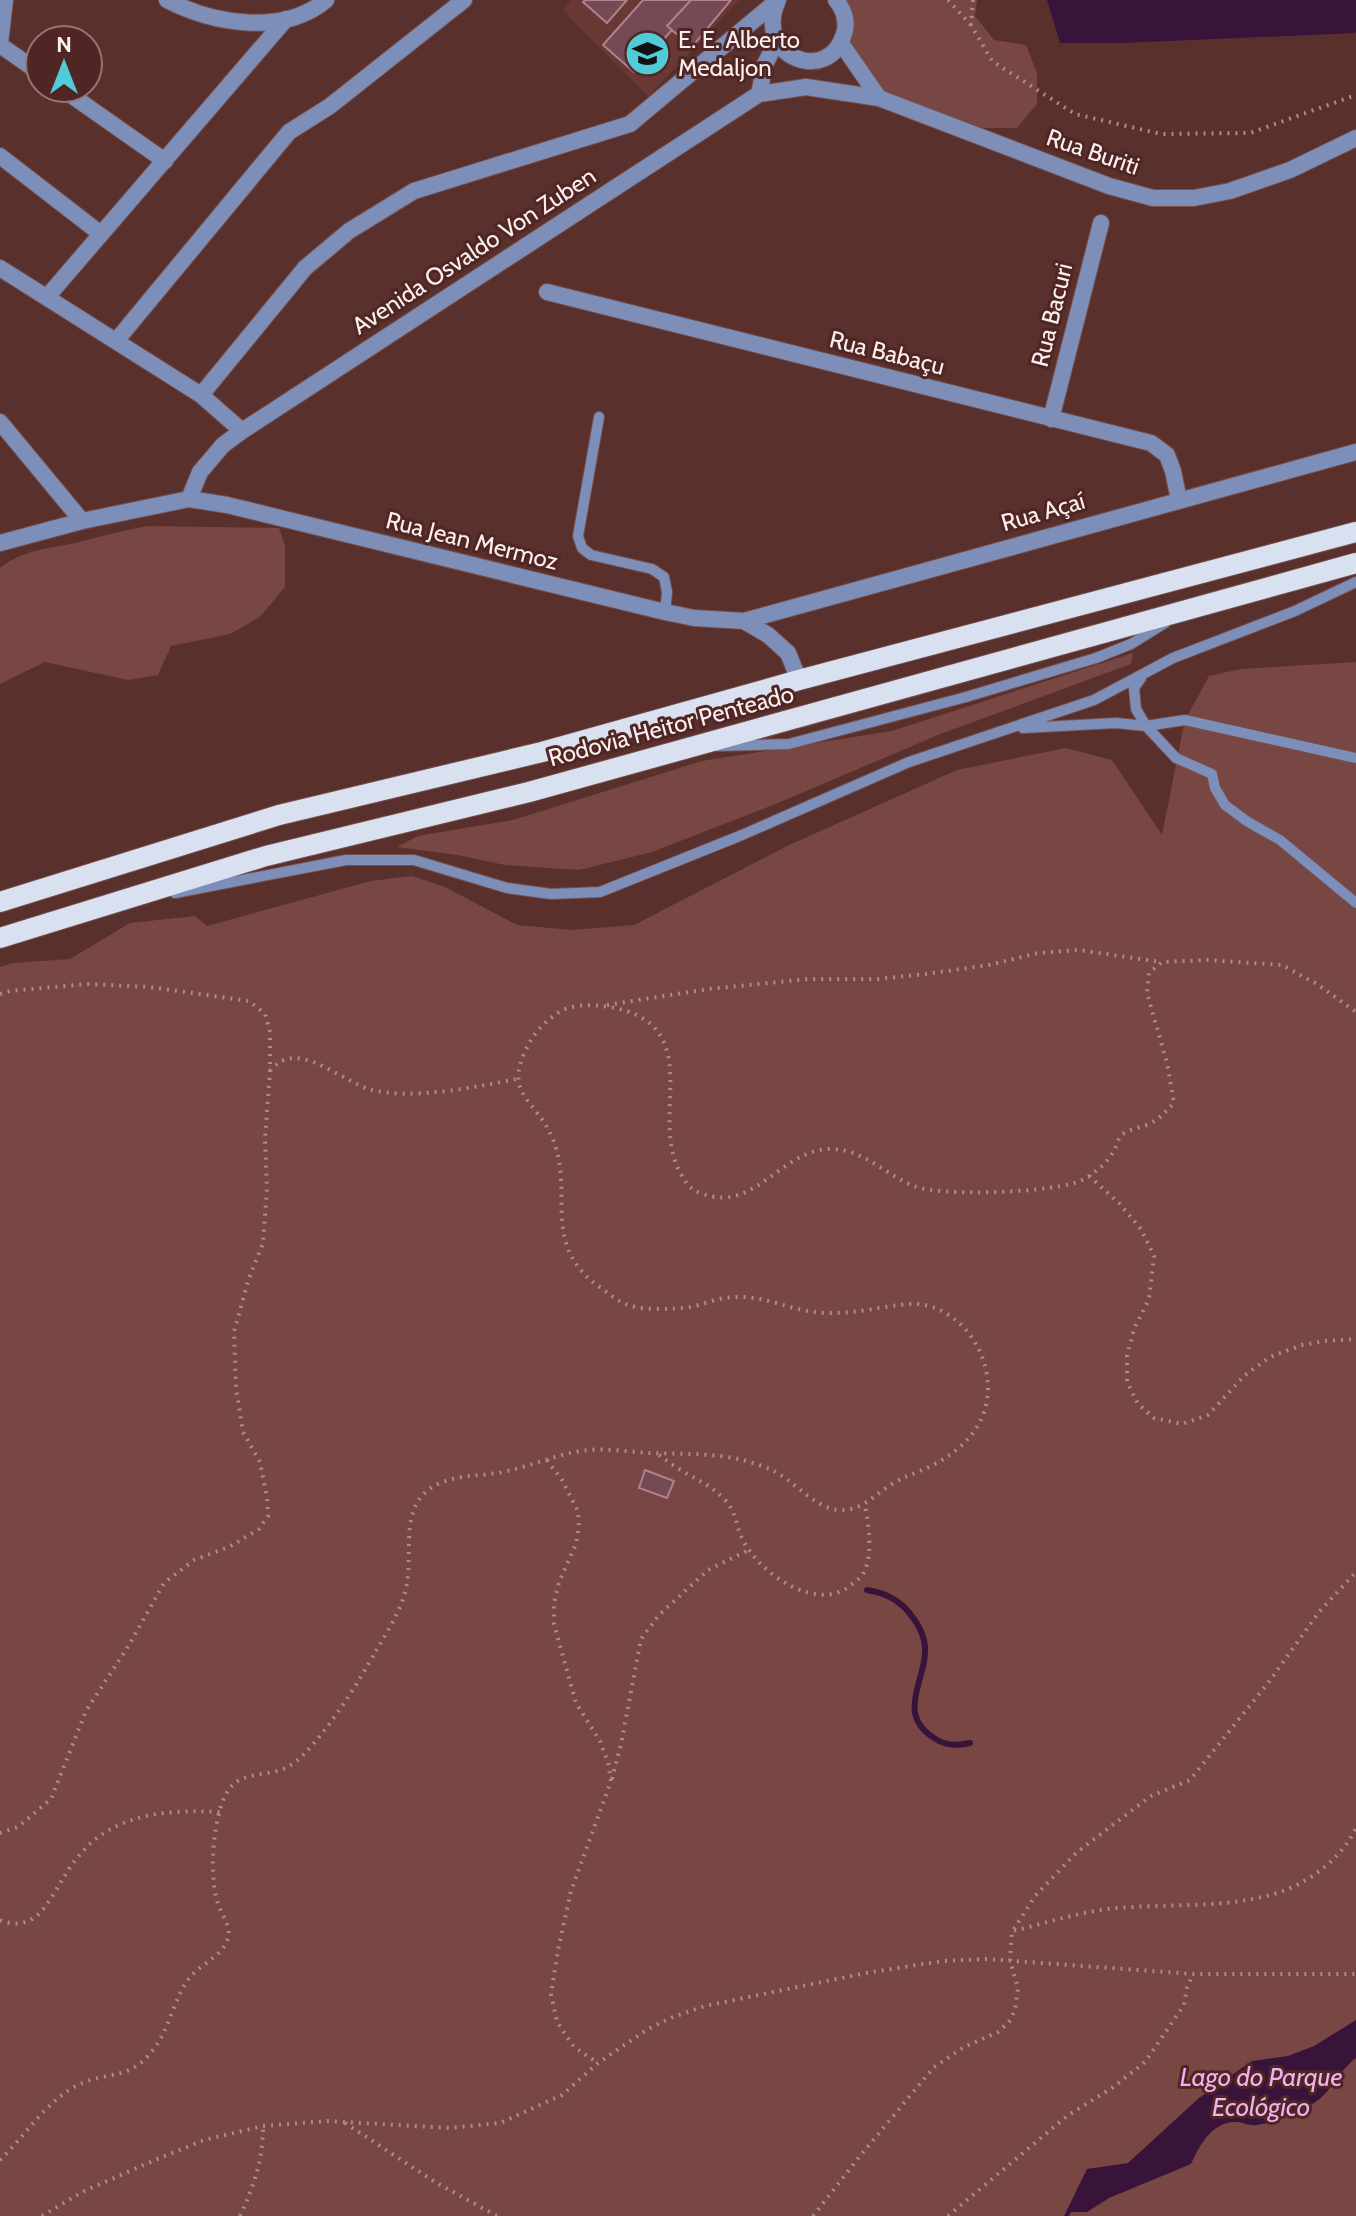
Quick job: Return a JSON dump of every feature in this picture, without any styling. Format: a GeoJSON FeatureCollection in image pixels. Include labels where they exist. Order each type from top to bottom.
{"type":"FeatureCollection","features":[{"type":"Feature","properties":{"kind":"main road","name":"Rodovia Heitor Penteado"},"geometry":{"type":"LineString","coordinates":[[0,902],[279,815],[542,752],[799,680],[1356,532]]}},
{"type":"Feature","properties":{"kind":"main road","name":"Rodovia Heitor Penteado"},"geometry":{"type":"LineString","coordinates":[[0,938],[266,856],[529,792],[1356,563]]}},
{"type":"Feature","properties":{"kind":"street"},"geometry":{"type":"LineString","coordinates":[[5,0],[0,44],[24,61]]}},
{"type":"Feature","properties":{"kind":"street"},"geometry":{"type":"LineString","coordinates":[[167,0],[182,8],[253,24],[286,19],[316,9],[326,0]]}},
{"type":"Feature","properties":{"kind":"street"},"geometry":{"type":"LineString","coordinates":[[116,341],[289,132],[330,106],[464,0]]}},
{"type":"Feature","properties":{"kind":"street"},"geometry":{"type":"LineString","coordinates":[[201,395],[305,268],[349,231],[414,191],[630,124],[778,0]]}},
{"type":"Feature","properties":{"kind":"street"},"geometry":{"type":"LineString","coordinates":[[778,0],[773,21],[777,41],[790,56],[810,61],[828,56],[841,43],[846,31],[846,18],[836,0]]}},
{"type":"Feature","properties":{"kind":"street"},"geometry":{"type":"LineString","coordinates":[[47,297],[286,19]]}},
{"type":"Feature","properties":{"kind":"street"},"geometry":{"type":"LineString","coordinates":[[759,94],[765,64],[777,41]]}},
{"type":"Feature","properties":{"kind":"street"},"geometry":{"type":"LineString","coordinates":[[841,43],[879,98]]}},
{"type":"Feature","properties":{"kind":"street"},"geometry":{"type":"LineString","coordinates":[[810,61],[814,75],[831,89]]}},
{"type":"Feature","properties":{"kind":"street","name":"Rua Buriti"},"geometry":{"type":"LineString","coordinates":[[759,94],[806,87],[879,98],[1109,186],[1153,198],[1194,198],[1230,191],[1290,170],[1356,138]]}},
{"type":"Feature","properties":{"kind":"street","name":"Avenida Osvaldo Von Zuben"},"geometry":{"type":"LineString","coordinates":[[189,499],[200,472],[223,445],[242,431],[759,94]]}},
{"type":"Feature","properties":{"kind":"street"},"geometry":{"type":"LineString","coordinates":[[84,104],[165,161]]}},
{"type":"Feature","properties":{"kind":"street"},"geometry":{"type":"LineString","coordinates":[[0,156],[101,234]]}},
{"type":"Feature","properties":{"kind":"street","name":"Rua Bacuri"},"geometry":{"type":"LineString","coordinates":[[1051,419],[1101,223]]}},
{"type":"Feature","properties":{"kind":"street"},"geometry":{"type":"LineString","coordinates":[[0,268],[201,395],[242,431]]}},
{"type":"Feature","properties":{"kind":"street","name":"Rua Babaçu"},"geometry":{"type":"LineString","coordinates":[[547,292],[1151,443],[1167,455],[1179,500]]}},
{"type":"Feature","properties":{"kind":"street"},"geometry":{"type":"LineString","coordinates":[[0,422],[82,521]]}},
{"type":"Feature","properties":{"kind":"street","name":"Rua Açaí"},"geometry":{"type":"LineString","coordinates":[[744,621],[1356,452]]}},
{"type":"Feature","properties":{"kind":"street"},"geometry":{"type":"LineString","coordinates":[[0,543],[82,521],[189,499]]}},
{"type":"Feature","properties":{"kind":"street","name":"Rua Jean Mermoz"},"geometry":{"type":"LineString","coordinates":[[189,499],[227,505],[665,612],[694,618],[744,621]]}},
{"type":"Feature","properties":{"kind":"street"},"geometry":{"type":"LineString","coordinates":[[744,621],[768,635],[788,653],[799,680]]}},
{"type":"Feature","properties":{"kind":"lane"},"geometry":{"type":"LineString","coordinates":[[599,417],[578,536],[582,548],[591,555],[652,569],[664,577],[667,592],[665,612]]}},
{"type":"Feature","properties":{"kind":"lane"},"geometry":{"type":"LineString","coordinates":[[95,909],[346,860],[414,860],[507,888],[551,894],[600,892],[742,835],[909,762],[1094,700],[1173,658],[1295,611],[1356,582]]}},
{"type":"Feature","properties":{"kind":"lane"},"geometry":{"type":"LineString","coordinates":[[1142,675],[1134,688],[1136,709],[1146,726],[1176,758],[1212,774],[1215,788],[1225,805],[1280,840],[1356,903]]}},
{"type":"Feature","properties":{"kind":"lane"},"geometry":{"type":"LineString","coordinates":[[1012,728],[1116,723],[1146,726],[1185,720],[1356,758]]}},
{"type":"Feature","properties":{"kind":"path"},"geometry":{"type":"LineString","coordinates":[[948,0],[971,25],[992,61],[1075,114],[1161,134],[1250,133],[1356,95]]}},
{"type":"Feature","properties":{"kind":"path"},"geometry":{"type":"LineString","coordinates":[[971,25],[973,0]]}},
{"type":"Feature","properties":{"kind":"path"},"geometry":{"type":"LineString","coordinates":[[601,1006],[708,989],[808,979],[878,979],[926,974],[989,965],[1038,953],[1079,950],[1162,962],[1207,960],[1282,965],[1317,984],[1356,1012]]}},
{"type":"Feature","properties":{"kind":"path"},"geometry":{"type":"LineString","coordinates":[[0,2160],[60,2098],[78,2085],[117,2076],[149,2056],[161,2040],[191,1975],[209,1962],[229,1939],[229,1929],[217,1900],[213,1876],[214,1846],[224,1797],[235,1782],[246,1776],[278,1772],[293,1764],[328,1725],[373,1658],[405,1595],[411,1513],[428,1488],[464,1475],[508,1472],[590,1450],[657,1453],[738,1459],[773,1471],[826,1507],[842,1511],[864,1506],[902,1478],[925,1469],[959,1449],[984,1415],[988,1394],[987,1368],[977,1346],[963,1328],[944,1312],[919,1304],[810,1313],[756,1298],[734,1296],[664,1309],[629,1305],[597,1286],[573,1262],[562,1217],[560,1158],[539,1112],[527,1102],[517,1079],[518,1068],[529,1042],[548,1020],[562,1010],[580,1005],[601,1006],[636,1015],[657,1030],[668,1047],[672,1156],[690,1187],[704,1195],[731,1197],[745,1193],[795,1160],[814,1151],[829,1149],[863,1156],[918,1189],[947,1192],[1023,1190],[1075,1185],[1108,1162],[1122,1135],[1158,1119],[1174,1103],[1167,1063],[1147,993],[1149,973],[1162,962]]}},
{"type":"Feature","properties":{"kind":"path"},"geometry":{"type":"LineString","coordinates":[[0,994],[87,984],[150,987],[249,1001],[265,1014],[270,1032],[263,1243],[248,1281],[234,1332],[236,1388],[243,1432],[260,1462],[268,1516],[259,1529],[229,1547],[194,1560],[164,1583],[86,1711],[51,1799],[18,1827],[0,1833]]}},
{"type":"Feature","properties":{"kind":"path"},"geometry":{"type":"LineString","coordinates":[[270,1071],[281,1060],[298,1057],[367,1088],[396,1093],[428,1093],[517,1079]]}},
{"type":"Feature","properties":{"kind":"path"},"geometry":{"type":"LineString","coordinates":[[1089,1176],[1119,1203],[1141,1229],[1154,1256],[1149,1299],[1134,1329],[1127,1356],[1127,1382],[1138,1404],[1154,1418],[1182,1424],[1208,1415],[1245,1375],[1270,1357],[1302,1345],[1356,1339]]}},
{"type":"Feature","properties":{"kind":"path"},"geometry":{"type":"LineString","coordinates":[[657,1453],[678,1469],[708,1484],[727,1502],[737,1520],[741,1537],[763,1566],[805,1593],[830,1595],[844,1591],[863,1575],[868,1560],[868,1523],[864,1506]]}},
{"type":"Feature","properties":{"kind":"path"},"geometry":{"type":"LineString","coordinates":[[547,1460],[562,1480],[578,1511],[579,1527],[576,1544],[559,1582],[554,1603],[554,1624],[576,1703],[600,1741],[611,1781]]}},
{"type":"Feature","properties":{"kind":"path"},"geometry":{"type":"LineString","coordinates":[[598,2063],[574,2047],[557,2022],[551,1994],[571,1891],[611,1781],[621,1744],[641,1639],[660,1614],[708,1570],[749,1550]]}},
{"type":"Feature","properties":{"kind":"path"},"geometry":{"type":"LineString","coordinates":[[813,2216],[934,2067],[964,2047],[998,2032],[1009,2022],[1015,2010],[1018,1988],[1010,1961],[1012,1931],[1035,1896],[1077,1852],[1151,1796],[1190,1780],[1268,1683],[1319,1612],[1356,1572]]}},
{"type":"Feature","properties":{"kind":"path"},"geometry":{"type":"LineString","coordinates":[[0,1920],[20,1923],[42,1913],[64,1875],[84,1851],[98,1837],[116,1826],[148,1814],[183,1810],[220,1812]]}},
{"type":"Feature","properties":{"kind":"path"},"geometry":{"type":"LineString","coordinates":[[1012,1931],[1104,1909],[1226,1902],[1267,1896],[1302,1883],[1331,1862],[1356,1828]]}},
{"type":"Feature","properties":{"kind":"path"},"geometry":{"type":"LineString","coordinates":[[42,2216],[82,2192],[204,2140],[263,2126],[343,2121],[449,2128],[500,2123],[562,2095],[598,2063],[648,2029],[673,2017],[705,2006],[866,1973],[943,1961],[987,1959],[1193,1974],[1356,1974]]}},
{"type":"Feature","properties":{"kind":"path"},"geometry":{"type":"LineString","coordinates":[[948,2216],[1067,2116],[1112,2088],[1145,2062],[1184,2005],[1193,1974]]}},
{"type":"Feature","properties":{"kind":"path"},"geometry":{"type":"LineString","coordinates":[[343,2121],[435,2182],[497,2216]]}},
{"type":"Feature","properties":{"kind":"path"},"geometry":{"type":"LineString","coordinates":[[240,2216],[263,2151],[263,2126]]}},
{"type":"Feature","properties":{"kind":"shaded area","name":"E. E. Alberto Medaljon"},"geometry":{"type":"Polygon","coordinates":[[[572,0],[739,0],[648,97],[563,10],[572,0]]]}},
{"type":"Feature","properties":{"kind":"shaded area"},"geometry":{"type":"Polygon","coordinates":[[[835,0],[977,0],[975,16],[994,40],[1026,45],[1037,73],[1037,104],[1017,128],[985,128],[953,123],[890,106],[843,58],[835,18],[835,0]]]}},
{"type":"Feature","properties":{"kind":"shaded area"},"geometry":{"type":"Polygon","coordinates":[[[148,526],[279,528],[285,546],[285,587],[260,617],[230,634],[171,646],[158,675],[128,680],[45,662],[0,684],[0,568],[28,553],[148,526]]]}},
{"type":"Feature","properties":{"kind":"shaded area"},"geometry":{"type":"Polygon","coordinates":[[[1133,653],[1131,664],[938,735],[652,852],[579,870],[505,865],[397,847],[418,836],[513,820],[702,761],[892,731],[1133,653]]]}},
{"type":"Feature","properties":{"kind":"shaded area"},"geometry":{"type":"Polygon","coordinates":[[[1356,662],[1356,2216],[0,2216],[0,967],[13,963],[70,959],[130,923],[195,916],[207,926],[371,881],[412,876],[445,887],[517,925],[572,930],[634,925],[787,846],[957,770],[1066,748],[1112,760],[1162,835],[1185,720],[1209,676],[1241,669],[1356,662]]]}},
{"type":"Feature","properties":{"kind":"water"},"geometry":{"type":"Polygon","coordinates":[[[1047,0],[1356,0],[1356,31],[1123,43],[1060,43],[1047,0]]]}},
{"type":"Feature","properties":{"kind":"water","name":"Lago do Parque Ecológico"},"geometry":{"type":"Polygon","coordinates":[[[1356,2020],[1356,2058],[1314,2103],[1263,2124],[1229,2122],[1221,2125],[1203,2141],[1191,2164],[1109,2198],[1087,2212],[1071,2212],[1069,2216],[1064,2216],[1087,2169],[1128,2163],[1199,2098],[1252,2061],[1288,2056],[1314,2046],[1356,2020]]]}},
{"type":"Feature","properties":{"kind":"building"},"geometry":{"type":"Polygon","coordinates":[[[627,0],[607,23],[583,2],[627,0]]]}},
{"type":"Feature","properties":{"kind":"building"},"geometry":{"type":"Polygon","coordinates":[[[643,0],[691,0],[667,26],[672,30],[634,72],[603,45],[643,0]]]}},
{"type":"Feature","properties":{"kind":"building"},"geometry":{"type":"Polygon","coordinates":[[[691,0],[731,0],[692,47],[667,26],[691,0]]]}},
{"type":"Feature","properties":{"kind":"building"},"geometry":{"type":"Polygon","coordinates":[[[645,1470],[674,1481],[667,1498],[639,1488],[645,1470]]]}},
{"type":"Feature","properties":{"kind":"waterway"},"geometry":{"type":"LineString","coordinates":[[867,1590],[899,1602],[915,1620],[922,1634],[925,1653],[914,1704],[922,1727],[943,1743],[970,1743]]}},
{"type":"Feature","properties":{"kind":"place","name":"E. E. Alberto Medaljon"},"geometry":{"type":"Point","coordinates":[647,54]}}]}
